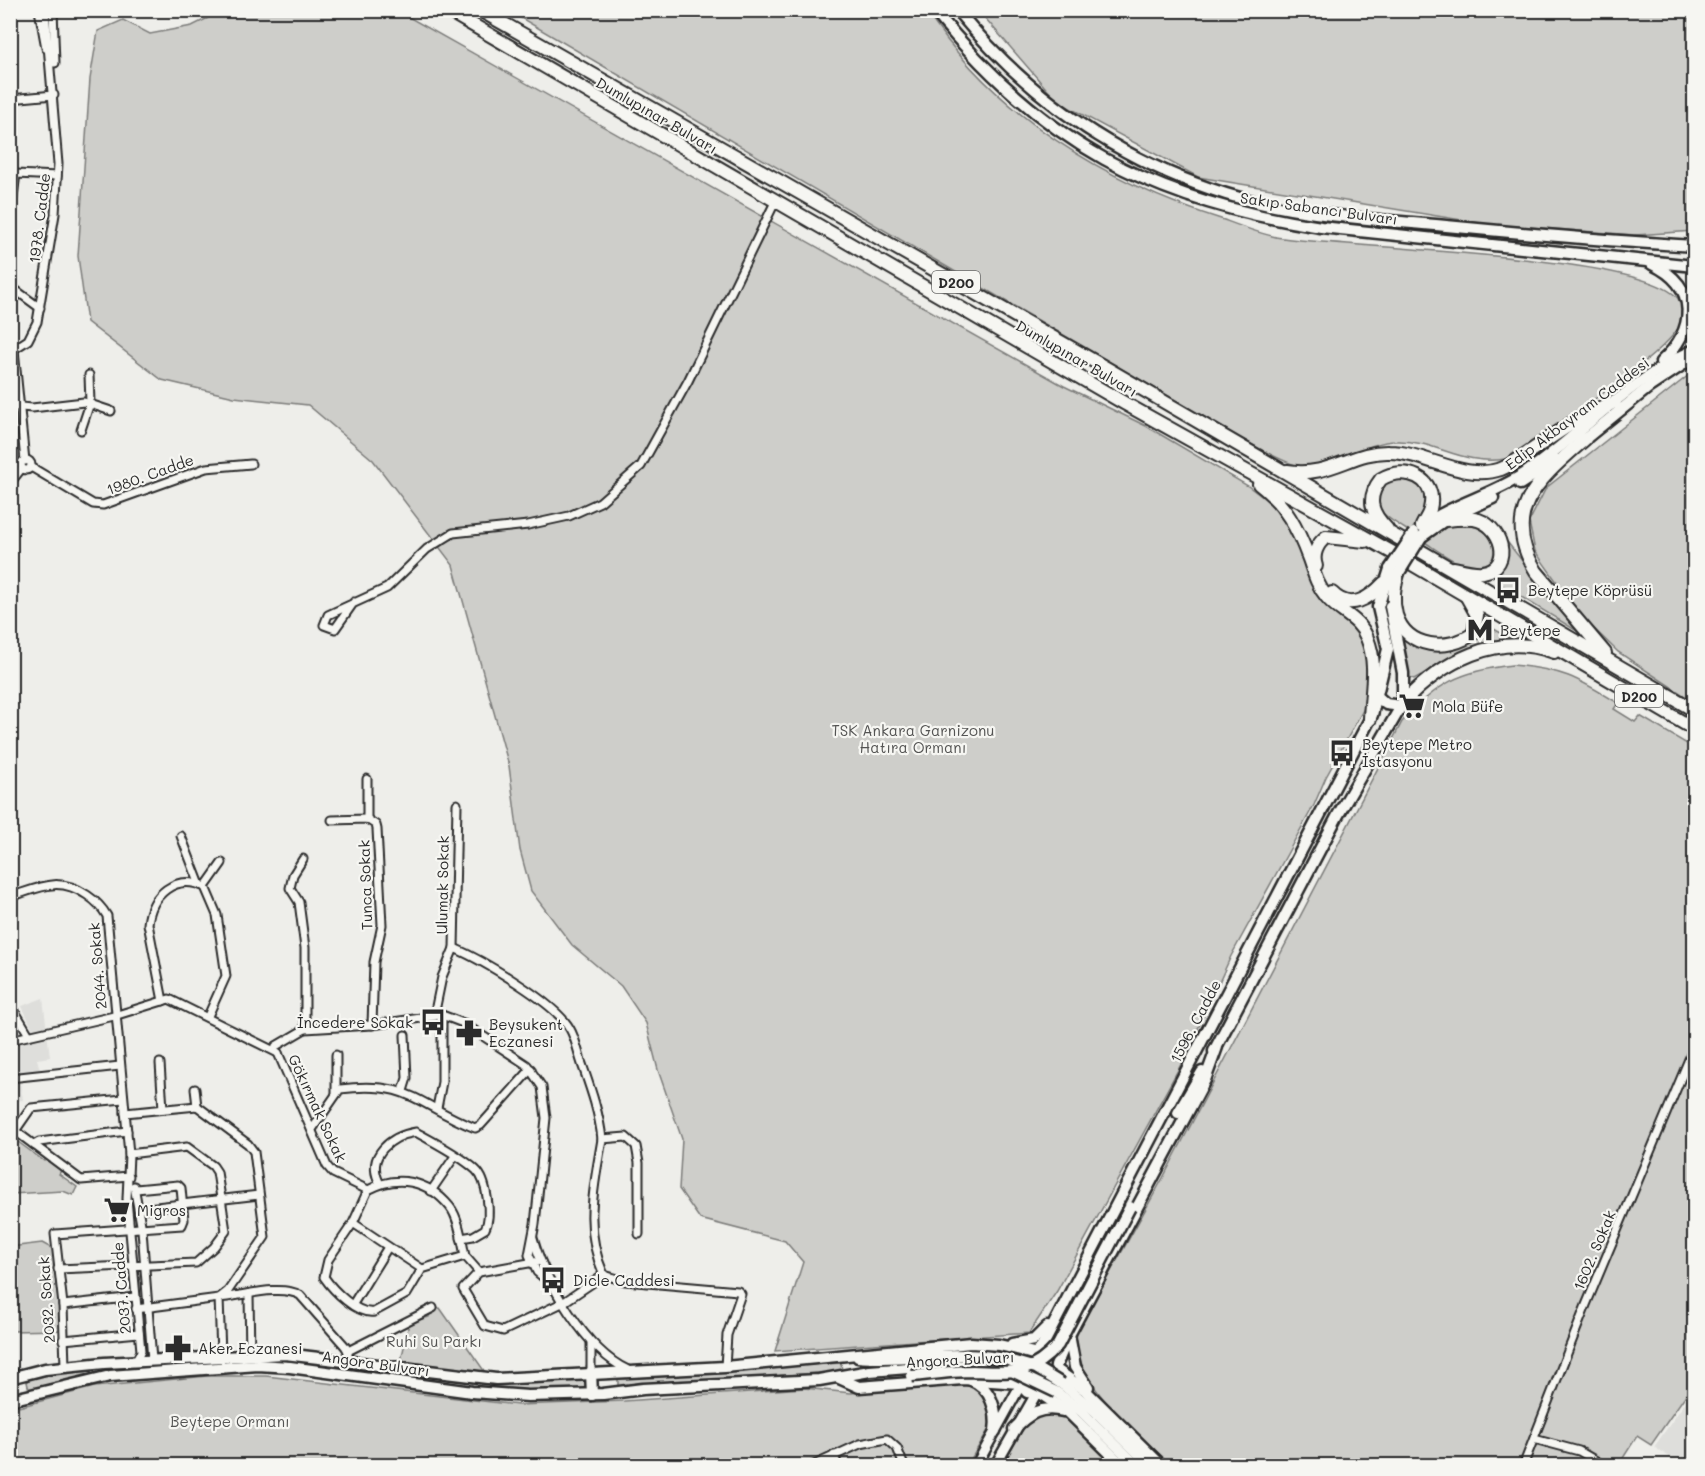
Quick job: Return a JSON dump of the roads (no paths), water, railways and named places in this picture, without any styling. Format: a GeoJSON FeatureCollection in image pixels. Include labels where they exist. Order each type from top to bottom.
{"type":"FeatureCollection","features":[{"type":"Feature","properties":{"kind":"highway","name":"Dumlupınar Bulvarı"},"geometry":{"type":"LineString","coordinates":[[447,10],[775,202],[1374,542],[1695,729]]}},
{"type":"Feature","properties":{"kind":"highway","name":"Dumlupınar Bulvarı"},"geometry":{"type":"LineString","coordinates":[[480,10],[1695,710]]}},
{"type":"Feature","properties":{"kind":"highway"},"geometry":{"type":"LineString","coordinates":[[1280,470],[1320,472],[1371,454],[1388,452],[1468,471],[1490,472],[1512,463],[1589,414],[1615,402]]}},
{"type":"Feature","properties":{"kind":"highway"},"geometry":{"type":"LineString","coordinates":[[1585,439],[1538,484],[1527,502],[1521,530],[1528,559],[1536,571],[1616,664]]}},
{"type":"Feature","properties":{"kind":"highway"},"geometry":{"type":"LineString","coordinates":[[1235,464],[1283,507],[1299,533],[1318,586],[1332,604],[1356,620],[1367,636],[1374,666],[1370,719]]}},
{"type":"Feature","properties":{"kind":"highway"},"geometry":{"type":"LineString","coordinates":[[1397,538],[1380,522],[1371,504],[1373,490],[1381,479],[1396,472],[1409,473],[1426,485],[1429,491],[1430,508],[1419,532]]}},
{"type":"Feature","properties":{"kind":"highway"},"geometry":{"type":"LineString","coordinates":[[1444,566],[1484,572],[1498,562],[1502,552],[1497,534],[1488,525],[1476,519],[1445,520]]}},
{"type":"Feature","properties":{"kind":"highway"},"geometry":{"type":"LineString","coordinates":[[1374,542],[1347,537],[1326,537],[1318,544],[1314,560],[1325,585],[1342,600],[1358,603],[1366,600],[1384,583]]}},
{"type":"Feature","properties":{"kind":"highway"},"geometry":{"type":"LineString","coordinates":[[1394,571],[1397,616],[1405,630],[1431,646],[1456,642],[1474,633],[1477,615],[1467,596]]}},
{"type":"Feature","properties":{"kind":"highway"},"geometry":{"type":"LineString","coordinates":[[1402,704],[1441,669],[1488,649],[1532,646],[1583,663]]}},
{"type":"Feature","properties":{"kind":"main road","name":"Sakıp Sabancı Bulvarı"},"geometry":{"type":"LineString","coordinates":[[934,10],[995,78],[1038,117],[1096,154],[1165,189],[1218,207],[1265,219],[1695,266]]}},
{"type":"Feature","properties":{"kind":"main road","name":"Sakıp Sabancı Bulvarı"},"geometry":{"type":"LineString","coordinates":[[957,10],[1006,65],[1045,101],[1126,152],[1177,176],[1227,195],[1340,216],[1694,246]]}},
{"type":"Feature","properties":{"kind":"main road"},"geometry":{"type":"LineString","coordinates":[[1639,384],[1680,341],[1688,317],[1685,297],[1676,280],[1662,269],[1644,261]]}},
{"type":"Feature","properties":{"kind":"main road","name":"Edip Akbayram Caddesi"},"geometry":{"type":"LineString","coordinates":[[1419,532],[1440,514],[1498,489],[1524,473],[1669,362],[1695,350]]}},
{"type":"Feature","properties":{"kind":"main road","name":"Edip Akbayram Caddesi"},"geometry":{"type":"LineString","coordinates":[[1419,532],[1526,481],[1585,439],[1649,387],[1695,357]]}},
{"type":"Feature","properties":{"kind":"main road"},"geometry":{"type":"LineString","coordinates":[[1402,686],[1387,684],[1379,692],[1389,705],[1402,704],[1402,686],[1399,652],[1390,607],[1394,571],[1419,532]]}},
{"type":"Feature","properties":{"kind":"main road","name":"1596. Cadde"},"geometry":{"type":"LineString","coordinates":[[1039,1355],[1073,1284],[1370,719],[1379,692],[1388,649],[1378,612],[1384,583],[1394,571]]}},
{"type":"Feature","properties":{"kind":"main road","name":"1596. Cadde"},"geometry":{"type":"LineString","coordinates":[[976,1466],[1020,1385],[1018,1366],[1024,1357],[1039,1355],[1058,1345],[1170,1128],[1217,1047],[1338,814],[1402,704]]}},
{"type":"Feature","properties":{"kind":"main road","name":"1596. Cadde"},"geometry":{"type":"LineString","coordinates":[[995,1466],[1014,1429],[1038,1394],[1054,1384],[1057,1368],[1069,1335],[1205,1080],[1217,1047]]}},
{"type":"Feature","properties":{"kind":"main road"},"geometry":{"type":"LineString","coordinates":[[1073,1284],[1076,1300],[1080,1301],[1092,1294]]}},
{"type":"Feature","properties":{"kind":"main road"},"geometry":{"type":"LineString","coordinates":[[1003,1346],[1021,1344],[1039,1337],[1064,1302]]}},
{"type":"Feature","properties":{"kind":"main road"},"geometry":{"type":"LineString","coordinates":[[1069,1335],[1075,1367],[1096,1400]]}},
{"type":"Feature","properties":{"kind":"main road","name":"Angora Bulvarı"},"geometry":{"type":"LineString","coordinates":[[849,1356],[944,1344],[1003,1346],[1039,1355]]}},
{"type":"Feature","properties":{"kind":"main road"},"geometry":{"type":"LineString","coordinates":[[1003,1346],[1013,1358],[1008,1375],[1004,1370]]}},
{"type":"Feature","properties":{"kind":"main road","name":"Angora Bulvarı"},"geometry":{"type":"LineString","coordinates":[[12,1375],[65,1366],[250,1354],[348,1357],[496,1379],[591,1372],[612,1366],[628,1370],[725,1366],[849,1356],[892,1358],[963,1354],[1004,1370],[1020,1385]]}},
{"type":"Feature","properties":{"kind":"main road"},"geometry":{"type":"LineString","coordinates":[[1039,1355],[1049,1357],[1057,1368],[1096,1400],[1162,1466]]}},
{"type":"Feature","properties":{"kind":"main road","name":"Angora Bulvarı"},"geometry":{"type":"LineString","coordinates":[[839,1378],[857,1381],[972,1371],[1014,1373],[1039,1355]]}},
{"type":"Feature","properties":{"kind":"main road","name":"Angora Bulvarı"},"geometry":{"type":"LineString","coordinates":[[12,1399],[69,1383],[110,1376],[258,1365],[497,1395],[592,1395],[839,1378],[870,1371],[947,1365],[1004,1370]]}},
{"type":"Feature","properties":{"kind":"main road"},"geometry":{"type":"LineString","coordinates":[[612,1366],[614,1393]]}},
{"type":"Feature","properties":{"kind":"main road"},"geometry":{"type":"LineString","coordinates":[[1004,1370],[1059,1388],[1095,1411],[1151,1466]]}},
{"type":"Feature","properties":{"kind":"main road","name":"Angora Bulvarı"},"geometry":{"type":"LineString","coordinates":[[839,1378],[860,1387],[971,1380],[1004,1370]]}},
{"type":"Feature","properties":{"kind":"main road"},"geometry":{"type":"LineString","coordinates":[[591,1372],[592,1395]]}},
{"type":"Feature","properties":{"kind":"main road","name":"Angora Bulvarı"},"geometry":{"type":"LineString","coordinates":[[12,1375],[22,1386],[21,1393],[12,1399]]}},
{"type":"Feature","properties":{"kind":"main road"},"geometry":{"type":"LineString","coordinates":[[971,1380],[982,1386],[989,1397],[996,1414],[995,1431]]}},
{"type":"Feature","properties":{"kind":"main road"},"geometry":{"type":"LineString","coordinates":[[1020,1385],[1068,1412],[1123,1466]]}},
{"type":"Feature","properties":{"kind":"main road"},"geometry":{"type":"LineString","coordinates":[[1059,1388],[1137,1466]]}},
{"type":"Feature","properties":{"kind":"main road"},"geometry":{"type":"LineString","coordinates":[[1014,1429],[1037,1410],[1053,1408],[1068,1412]]}},
{"type":"Feature","properties":{"kind":"street","name":"1978. Cadde"},"geometry":{"type":"LineString","coordinates":[[39,10],[53,80]]}},
{"type":"Feature","properties":{"kind":"street","name":"1978. Cadde"},"geometry":{"type":"LineString","coordinates":[[12,347],[28,340],[37,322],[55,214],[57,176],[54,96],[49,29],[45,10]]}},
{"type":"Feature","properties":{"kind":"street","name":"1978. Cadde"},"geometry":{"type":"LineString","coordinates":[[53,10],[56,60],[53,80]]}},
{"type":"Feature","properties":{"kind":"street"},"geometry":{"type":"LineString","coordinates":[[10,99],[54,96]]}},
{"type":"Feature","properties":{"kind":"street"},"geometry":{"type":"LineString","coordinates":[[10,219],[16,174],[57,176]]}},
{"type":"Feature","properties":{"kind":"street"},"geometry":{"type":"LineString","coordinates":[[354,602],[335,629],[324,626],[328,615],[354,602],[387,588],[427,549],[453,533],[528,525],[569,516],[600,502],[641,466],[688,381],[775,202]]}},
{"type":"Feature","properties":{"kind":"street"},"geometry":{"type":"LineString","coordinates":[[10,286],[40,308]]}},
{"type":"Feature","properties":{"kind":"street"},"geometry":{"type":"LineString","coordinates":[[10,483],[23,464],[20,406],[12,347]]}},
{"type":"Feature","properties":{"kind":"street"},"geometry":{"type":"LineString","coordinates":[[81,430],[90,403],[89,375]]}},
{"type":"Feature","properties":{"kind":"street"},"geometry":{"type":"LineString","coordinates":[[10,406],[32,408],[90,403],[111,411]]}},
{"type":"Feature","properties":{"kind":"street","name":"1980. Cadde"},"geometry":{"type":"LineString","coordinates":[[23,464],[28,470],[31,467],[93,504],[103,505],[206,468],[251,464]]}},
{"type":"Feature","properties":{"kind":"street"},"geometry":{"type":"LineString","coordinates":[[367,778],[367,819]]}},
{"type":"Feature","properties":{"kind":"street","name":"Ulumak Sokak"},"geometry":{"type":"LineString","coordinates":[[441,1016],[437,1000],[442,977],[454,948],[457,804]]}},
{"type":"Feature","properties":{"kind":"street","name":"Tunca Sokak"},"geometry":{"type":"LineString","coordinates":[[332,820],[367,819],[376,825],[377,830],[382,925],[374,962],[372,1025]]}},
{"type":"Feature","properties":{"kind":"street"},"geometry":{"type":"LineString","coordinates":[[181,836],[217,915],[225,959],[226,976],[207,1016]]}},
{"type":"Feature","properties":{"kind":"street"},"geometry":{"type":"LineString","coordinates":[[303,859],[293,875],[290,888],[299,902],[305,948],[303,974],[305,1029]]}},
{"type":"Feature","properties":{"kind":"street"},"geometry":{"type":"LineString","coordinates":[[202,886],[222,863]]}},
{"type":"Feature","properties":{"kind":"street"},"geometry":{"type":"LineString","coordinates":[[163,1001],[148,924],[149,915],[156,899],[169,886],[179,882],[202,886]]}},
{"type":"Feature","properties":{"kind":"street","name":"2044. Sokak"},"geometry":{"type":"LineString","coordinates":[[10,897],[53,883],[63,883],[76,887],[102,907],[108,924],[114,1016]]}},
{"type":"Feature","properties":{"kind":"street"},"geometry":{"type":"LineString","coordinates":[[454,948],[474,957],[519,986],[549,1007],[570,1028],[594,1092],[602,1139],[590,1232],[595,1255],[604,1275],[625,1281],[738,1291],[741,1294],[727,1335],[725,1366]]}},
{"type":"Feature","properties":{"kind":"street"},"geometry":{"type":"LineString","coordinates":[[10,1040],[173,1000],[262,1047],[276,1050],[305,1029],[372,1025],[441,1016],[531,1069],[542,1087],[546,1118],[531,1264]]}},
{"type":"Feature","properties":{"kind":"street"},"geometry":{"type":"LineString","coordinates":[[437,1000],[441,1016],[442,1082],[437,1108]]}},
{"type":"Feature","properties":{"kind":"street"},"geometry":{"type":"LineString","coordinates":[[10,1004],[29,1035]]}},
{"type":"Feature","properties":{"kind":"street","name":"2037. Cadde"},"geometry":{"type":"LineString","coordinates":[[114,1016],[129,1154],[127,1199],[141,1351],[136,1361]]}},
{"type":"Feature","properties":{"kind":"street"},"geometry":{"type":"LineString","coordinates":[[403,1091],[407,1078],[405,1035]]}},
{"type":"Feature","properties":{"kind":"street","name":"1602. Sokak"},"geometry":{"type":"LineString","coordinates":[[1523,1466],[1586,1305],[1695,1047]]}},
{"type":"Feature","properties":{"kind":"street","name":"Gökırmak Sokak"},"geometry":{"type":"LineString","coordinates":[[276,1050],[313,1128],[327,1166],[333,1173],[368,1190]]}},
{"type":"Feature","properties":{"kind":"street"},"geometry":{"type":"LineString","coordinates":[[336,1055],[336,1094]]}},
{"type":"Feature","properties":{"kind":"street"},"geometry":{"type":"LineString","coordinates":[[160,1063],[163,1109]]}},
{"type":"Feature","properties":{"kind":"street"},"geometry":{"type":"LineString","coordinates":[[10,1078],[120,1066]]}},
{"type":"Feature","properties":{"kind":"street"},"geometry":{"type":"LineString","coordinates":[[313,1128],[340,1089],[364,1086],[388,1087],[403,1091],[475,1128],[482,1125],[531,1069]]}},
{"type":"Feature","properties":{"kind":"street"},"geometry":{"type":"LineString","coordinates":[[195,1089],[197,1106]]}},
{"type":"Feature","properties":{"kind":"street"},"geometry":{"type":"LineString","coordinates":[[123,1099],[31,1108],[13,1129],[84,1181],[129,1176]]}},
{"type":"Feature","properties":{"kind":"street"},"geometry":{"type":"LineString","coordinates":[[125,1113],[197,1106],[248,1144],[254,1152],[265,1238],[228,1291],[219,1298]]}},
{"type":"Feature","properties":{"kind":"street"},"geometry":{"type":"LineString","coordinates":[[34,1145],[39,1142],[127,1131]]}},
{"type":"Feature","properties":{"kind":"street"},"geometry":{"type":"LineString","coordinates":[[379,1182],[375,1167],[382,1148],[404,1134],[416,1132],[455,1156],[478,1172],[490,1213],[485,1229],[473,1236],[461,1238]]}},
{"type":"Feature","properties":{"kind":"street"},"geometry":{"type":"LineString","coordinates":[[602,1139],[626,1137],[636,1146],[639,1163],[639,1234]]}},
{"type":"Feature","properties":{"kind":"street"},"geometry":{"type":"LineString","coordinates":[[58,1269],[196,1263],[204,1258],[226,1231],[213,1166],[187,1147],[129,1154]]}},
{"type":"Feature","properties":{"kind":"street"},"geometry":{"type":"LineString","coordinates":[[431,1191],[455,1156]]}},
{"type":"Feature","properties":{"kind":"street","name":"2037. Cadde"},"geometry":{"type":"LineString","coordinates":[[129,1176],[136,1189],[140,1209],[152,1360]]}},
{"type":"Feature","properties":{"kind":"street"},"geometry":{"type":"LineString","coordinates":[[465,1256],[422,1269],[407,1294],[368,1313],[352,1304],[324,1277],[328,1260],[353,1223],[368,1190],[379,1182],[398,1179],[409,1181],[431,1191],[451,1208],[465,1256],[479,1272]]}},
{"type":"Feature","properties":{"kind":"street"},"geometry":{"type":"LineString","coordinates":[[129,1231],[182,1225],[183,1205],[181,1188],[178,1185],[136,1189]]}},
{"type":"Feature","properties":{"kind":"street"},"geometry":{"type":"LineString","coordinates":[[140,1209],[259,1195]]}},
{"type":"Feature","properties":{"kind":"street"},"geometry":{"type":"LineString","coordinates":[[353,1223],[422,1269]]}},
{"type":"Feature","properties":{"kind":"street","name":"2032. Sokak"},"geometry":{"type":"LineString","coordinates":[[65,1366],[63,1305],[55,1234],[129,1231]]}},
{"type":"Feature","properties":{"kind":"street"},"geometry":{"type":"LineString","coordinates":[[352,1304],[388,1247]]}},
{"type":"Feature","properties":{"kind":"street"},"geometry":{"type":"LineString","coordinates":[[533,1253],[511,1264],[479,1272],[463,1288],[485,1326],[503,1331],[564,1302],[604,1275]]}},
{"type":"Feature","properties":{"kind":"street"},"geometry":{"type":"LineString","coordinates":[[533,1253],[540,1261],[549,1282]]}},
{"type":"Feature","properties":{"kind":"street"},"geometry":{"type":"LineString","coordinates":[[511,1264],[531,1264],[540,1261]]}},
{"type":"Feature","properties":{"kind":"street"},"geometry":{"type":"LineString","coordinates":[[531,1264],[549,1282],[591,1343],[612,1366]]}},
{"type":"Feature","properties":{"kind":"street"},"geometry":{"type":"LineString","coordinates":[[136,1309],[279,1290],[291,1291],[300,1295],[348,1357],[433,1308]]}},
{"type":"Feature","properties":{"kind":"street"},"geometry":{"type":"LineString","coordinates":[[249,1295],[250,1354]]}},
{"type":"Feature","properties":{"kind":"street"},"geometry":{"type":"LineString","coordinates":[[63,1305],[135,1297]]}},
{"type":"Feature","properties":{"kind":"street"},"geometry":{"type":"LineString","coordinates":[[219,1298],[221,1355]]}},
{"type":"Feature","properties":{"kind":"street"},"geometry":{"type":"LineString","coordinates":[[63,1340],[139,1333]]}},
{"type":"Feature","properties":{"kind":"street"},"geometry":{"type":"LineString","coordinates":[[591,1343],[591,1372]]}},
{"type":"Feature","properties":{"kind":"street"},"geometry":{"type":"LineString","coordinates":[[812,1466],[872,1440],[887,1439],[897,1448],[904,1466]]}},
{"type":"Feature","properties":{"kind":"street"},"geometry":{"type":"LineString","coordinates":[[1534,1439],[1579,1451],[1605,1466]]}},
{"type":"Feature","properties":{"kind":"street"},"geometry":{"type":"LineString","coordinates":[[834,1455],[838,1466]]}},
{"type":"Feature","properties":{"kind":"place","name":"Beytepe Köprüsü"},"geometry":{"type":"Point","coordinates":[1508,590]}},
{"type":"Feature","properties":{"kind":"place","name":"Beytepe"},"geometry":{"type":"Point","coordinates":[1480,630]}},
{"type":"Feature","properties":{"kind":"place","name":"Mola Büfe"},"geometry":{"type":"Point","coordinates":[1412,706]}},
{"type":"Feature","properties":{"kind":"place","name":"Beytepe Metro İstasyonu"},"geometry":{"type":"Point","coordinates":[1342,753]}},
{"type":"Feature","properties":{"kind":"place","name":"İncedere Sokak"},"geometry":{"type":"Point","coordinates":[433,1022]}},
{"type":"Feature","properties":{"kind":"place","name":"Beysukent Eczanesi"},"geometry":{"type":"Point","coordinates":[469,1033]}},
{"type":"Feature","properties":{"kind":"place","name":"Migros"},"geometry":{"type":"Point","coordinates":[117,1210]}},
{"type":"Feature","properties":{"kind":"place","name":"Dicle Caddesi"},"geometry":{"type":"Point","coordinates":[553,1280]}},
{"type":"Feature","properties":{"kind":"place","name":"Aker Eczanesi"},"geometry":{"type":"Point","coordinates":[178,1348]}},
{"type":"Feature","properties":{"kind":"park label","name":"TSK Ankara Garnizonu Hatıra Ormanı"},"geometry":{"type":"Point","coordinates":[913,738]}},
{"type":"Feature","properties":{"kind":"park label","name":"Ruhi Su Parkı"},"geometry":{"type":"Point","coordinates":[434,1341]}},
{"type":"Feature","properties":{"kind":"park label","name":"Beytepe Ormanı"},"geometry":{"type":"Point","coordinates":[230,1421]}}]}
